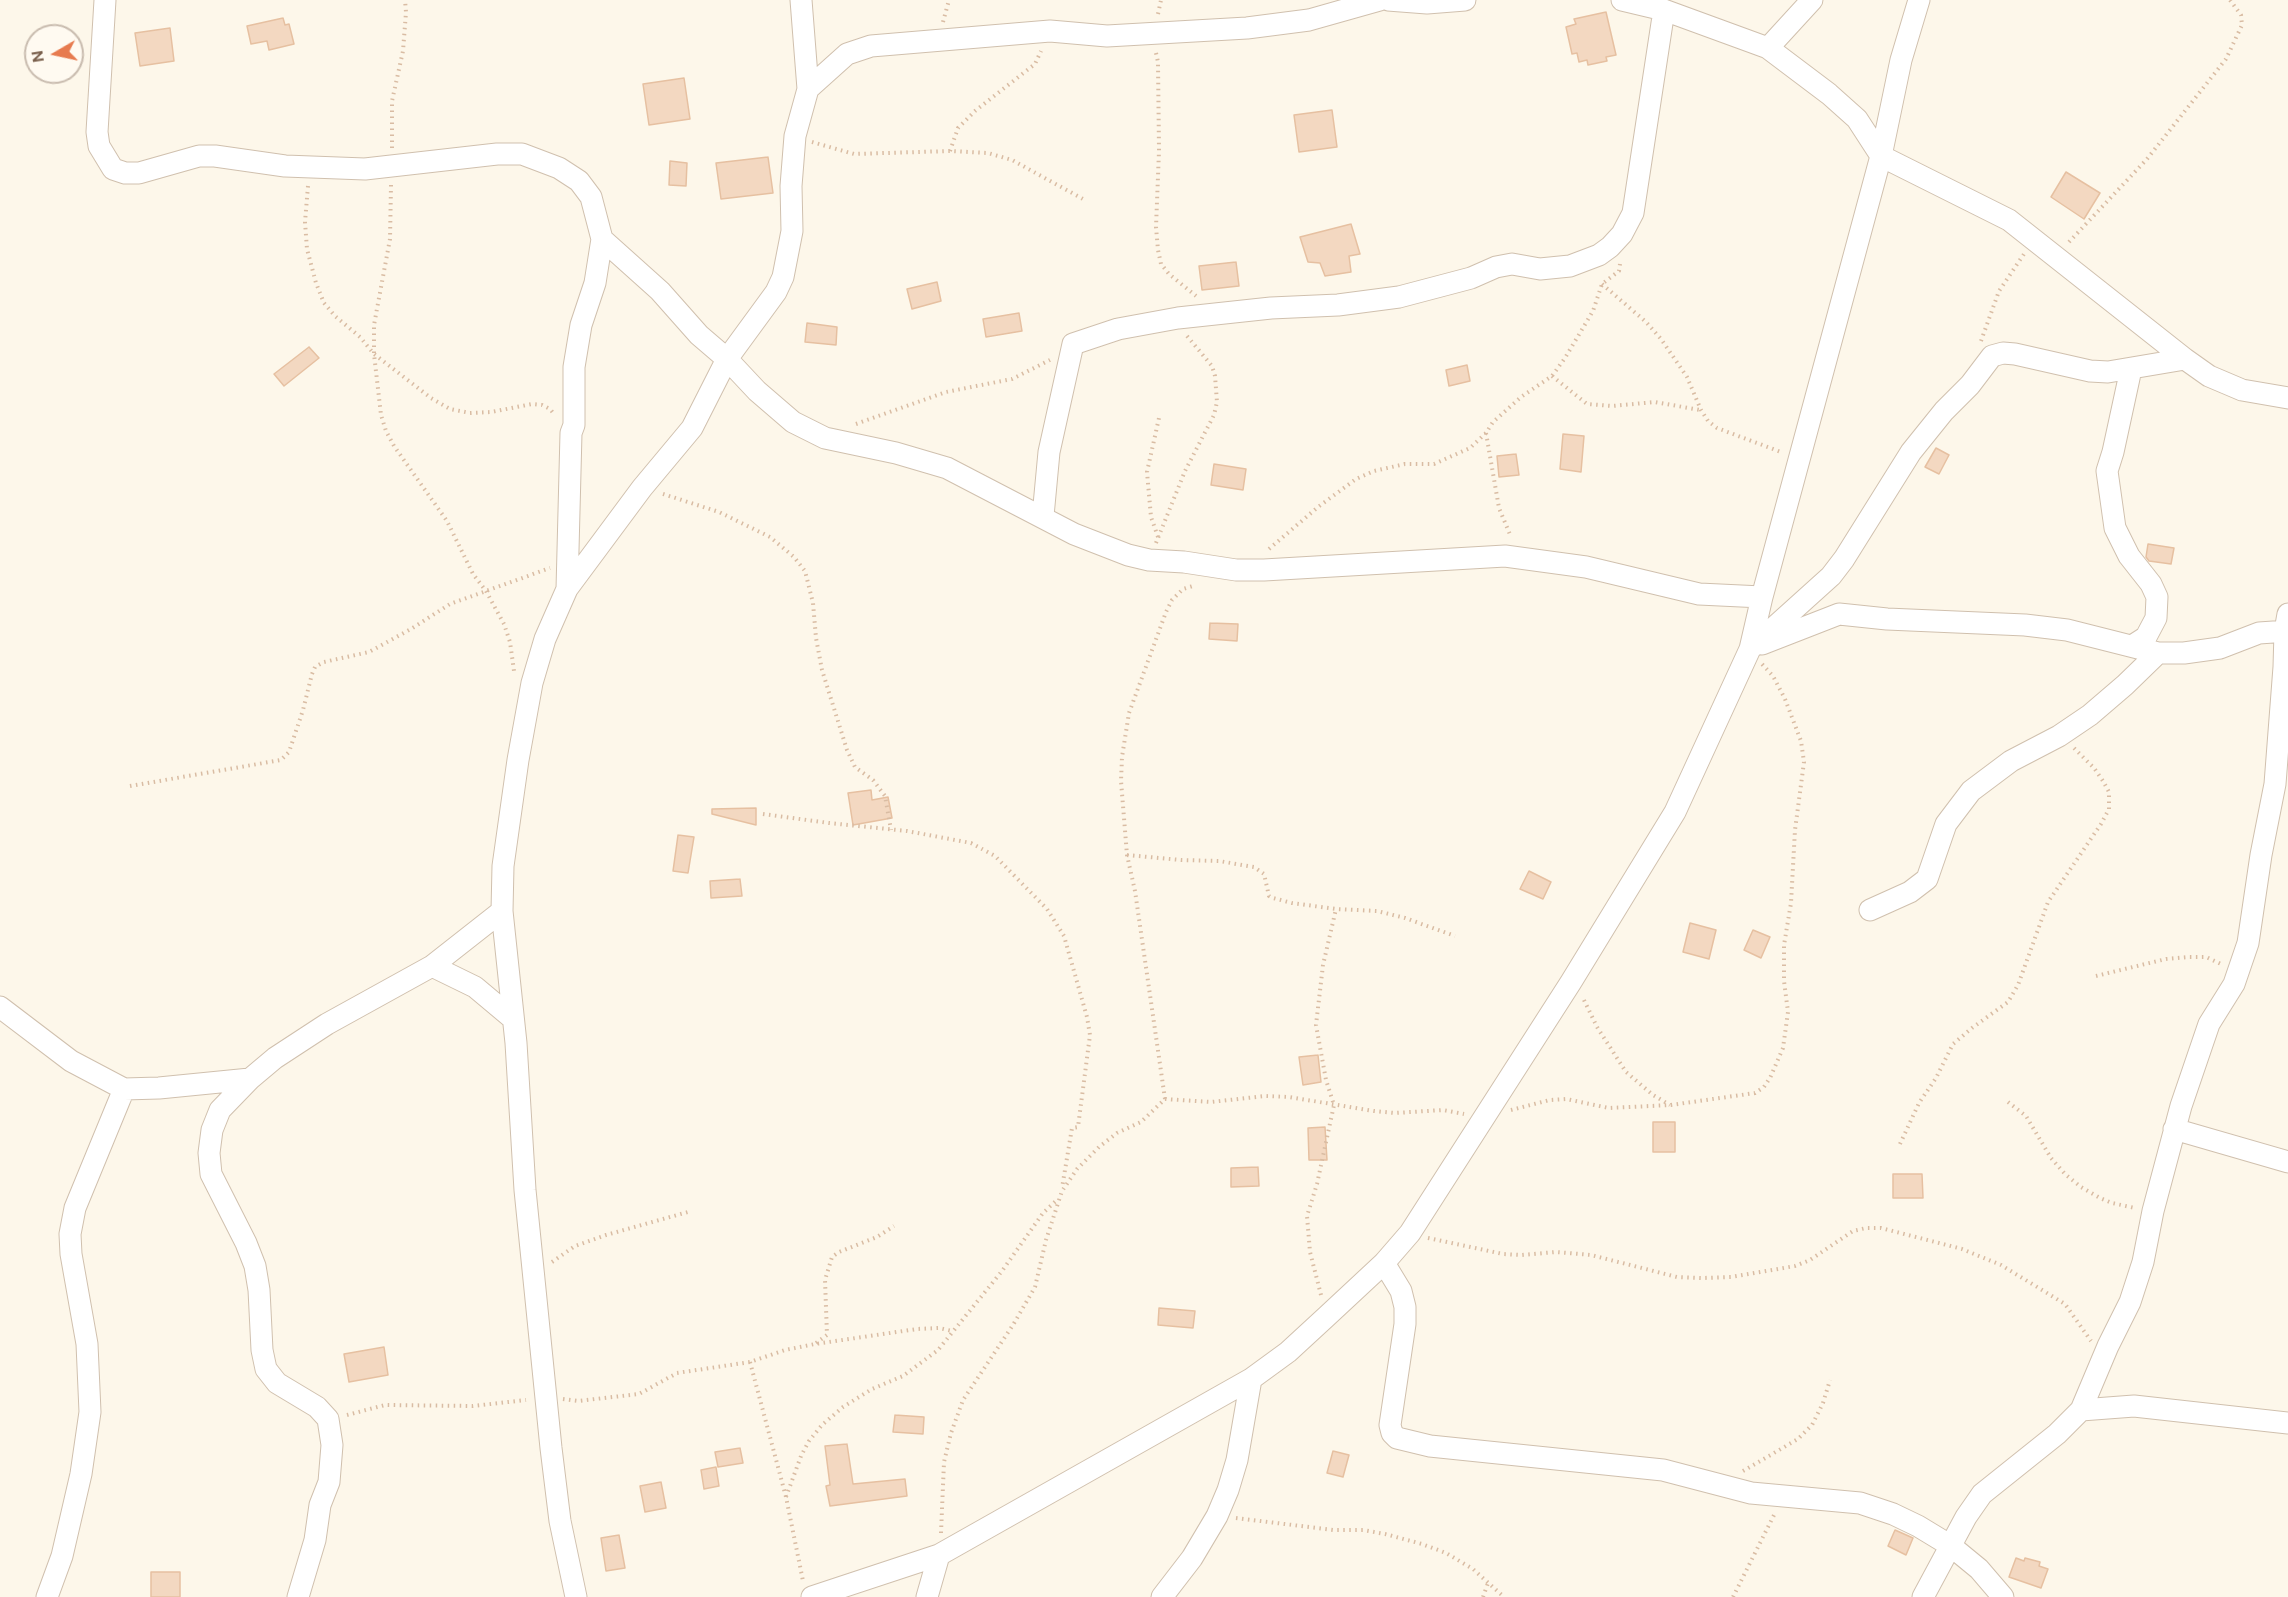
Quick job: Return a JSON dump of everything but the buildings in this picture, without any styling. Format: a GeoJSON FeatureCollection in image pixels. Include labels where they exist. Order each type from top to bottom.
{"type":"FeatureCollection","features":[{"type":"Feature","properties":{"kind":"street"},"geometry":{"type":"LineString","coordinates":[[105,0],[97,132],[99,146],[113,169],[125,173],[139,173],[199,156],[309,168],[365,169],[497,154],[522,154],[559,168],[579,181],[591,197],[602,239],[595,283],[577,345],[574,367],[574,425],[571,433],[567,589]]}},
{"type":"Feature","properties":{"kind":"street"},"geometry":{"type":"LineString","coordinates":[[576,1597],[560,1521],[525,1191],[518,1075],[502,911],[503,866],[532,683],[545,639],[567,589],[642,488],[692,428],[727,359],[776,292],[783,276],[792,231],[791,186],[795,136],[808,89],[801,0]]}},
{"type":"Feature","properties":{"kind":"street"},"geometry":{"type":"LineString","coordinates":[[808,89],[848,54],[871,46],[1050,31],[1107,36],[1247,27],[1309,20],[1380,0]]}},
{"type":"Feature","properties":{"kind":"street"},"geometry":{"type":"LineString","coordinates":[[1388,0],[1427,3],[1465,0]]}},
{"type":"Feature","properties":{"kind":"street"},"geometry":{"type":"LineString","coordinates":[[1622,0],[1664,10],[1768,48],[1829,94],[1857,119],[1881,156],[2009,220],[2185,359],[2223,383],[2242,390],[2288,399]]}},
{"type":"Feature","properties":{"kind":"street"},"geometry":{"type":"LineString","coordinates":[[1768,48],[1812,0]]}},
{"type":"Feature","properties":{"kind":"street"},"geometry":{"type":"LineString","coordinates":[[808,1591],[939,1555],[1251,1379],[1288,1352],[1384,1263],[1410,1233],[1571,982],[1676,812],[1750,649],[1881,156],[1901,60],[1919,0]]}},
{"type":"Feature","properties":{"kind":"street"},"geometry":{"type":"LineString","coordinates":[[1043,516],[1049,452],[1072,344],[1118,329],[1178,318],[1271,308],[1338,305],[1399,297],[1471,278],[1496,267],[1512,264],[1546,269],[1570,266],[1599,255],[1622,234],[1633,213],[1664,10]]}},
{"type":"Feature","properties":{"kind":"street"},"geometry":{"type":"LineString","coordinates":[[602,239],[660,291],[699,335],[793,422],[825,438],[896,453],[947,468],[1074,534],[1128,555],[1149,560],[1203,564],[1236,570],[1483,557],[1525,558],[1586,567],[1699,594],[1762,597]]}},
{"type":"Feature","properties":{"kind":"street"},"geometry":{"type":"LineString","coordinates":[[1750,649],[1831,576],[1911,452],[1992,356],[2003,353],[2015,354],[2090,371],[2131,369],[2185,359]]}},
{"type":"Feature","properties":{"kind":"street"},"geometry":{"type":"LineString","coordinates":[[2131,369],[2114,452],[2109,463],[2108,483],[2115,528],[2129,556],[2151,584],[2157,597],[2157,618],[2146,637],[2132,646]]}},
{"type":"Feature","properties":{"kind":"street"},"geometry":{"type":"LineString","coordinates":[[1750,649],[1839,614],[2057,629],[2158,652],[2184,653],[2220,648],[2241,638],[2287,625],[2275,784],[2259,864],[2248,943],[2234,984],[2209,1024],[2174,1129],[2153,1211],[2143,1262],[2130,1302],[2081,1410],[2057,1434],[1982,1494],[1966,1517],[1923,1597]]}},
{"type":"Feature","properties":{"kind":"street"},"geometry":{"type":"LineString","coordinates":[[1870,910],[1910,892],[1927,879],[1946,824],[1971,791],[2011,761],[2060,736],[2090,715],[2158,652]]}},
{"type":"Feature","properties":{"kind":"street"},"geometry":{"type":"LineString","coordinates":[[298,1597],[315,1540],[320,1505],[329,1482],[333,1445],[328,1419],[317,1407],[277,1383],[266,1369],[262,1350],[259,1290],[255,1266],[246,1243],[211,1174],[209,1153],[212,1130],[220,1110],[250,1079],[275,1058],[327,1024],[432,966],[502,911]]}},
{"type":"Feature","properties":{"kind":"street"},"geometry":{"type":"LineString","coordinates":[[432,966],[475,987],[512,1018]]}},
{"type":"Feature","properties":{"kind":"street"},"geometry":{"type":"LineString","coordinates":[[0,1007],[71,1061],[124,1089],[159,1089],[250,1079]]}},
{"type":"Feature","properties":{"kind":"street"},"geometry":{"type":"LineString","coordinates":[[47,1597],[62,1556],[81,1474],[90,1412],[87,1344],[71,1254],[70,1234],[75,1208],[124,1089]]}},
{"type":"Feature","properties":{"kind":"street"},"geometry":{"type":"LineString","coordinates":[[2174,1129],[2288,1162]]}},
{"type":"Feature","properties":{"kind":"street"},"geometry":{"type":"LineString","coordinates":[[1384,1263],[1401,1291],[1405,1307],[1405,1324],[1390,1425],[1396,1438],[1430,1446],[1663,1470],[1751,1493],[1860,1503],[1893,1514],[1951,1546],[1979,1569],[2003,1597]]}},
{"type":"Feature","properties":{"kind":"street"},"geometry":{"type":"LineString","coordinates":[[1162,1597],[1192,1558],[1217,1516],[1228,1490],[1237,1460],[1251,1379]]}},
{"type":"Feature","properties":{"kind":"street"},"geometry":{"type":"LineString","coordinates":[[2081,1410],[2134,1406],[2288,1423]]}},
{"type":"Feature","properties":{"kind":"street"},"geometry":{"type":"LineString","coordinates":[[927,1597],[939,1555]]}},
{"type":"Feature","properties":{"kind":"path"},"geometry":{"type":"LineString","coordinates":[[405,0],[403,51],[392,101],[390,239],[374,325],[374,354],[381,415],[386,431],[408,469],[447,521],[473,574],[486,591],[504,624],[510,642],[514,677]]}},
{"type":"Feature","properties":{"kind":"path"},"geometry":{"type":"LineString","coordinates":[[2056,256],[2147,159],[2226,59],[2242,25],[2241,15],[2230,0]]}},
{"type":"Feature","properties":{"kind":"path"},"geometry":{"type":"LineString","coordinates":[[950,151],[958,129],[975,111],[1035,64],[1050,31]]}},
{"type":"Feature","properties":{"kind":"path"},"geometry":{"type":"LineString","coordinates":[[1152,34],[1158,62],[1159,151],[1155,227],[1158,250],[1161,264],[1169,274],[1198,297]]}},
{"type":"Feature","properties":{"kind":"path"},"geometry":{"type":"LineString","coordinates":[[795,136],[854,154],[950,151],[988,153],[1012,160],[1083,199]]}},
{"type":"Feature","properties":{"kind":"path"},"geometry":{"type":"LineString","coordinates":[[309,168],[305,222],[308,249],[316,284],[324,303],[335,316],[360,337],[374,354],[431,398],[450,409],[470,413],[491,412],[532,404],[542,405],[550,409],[566,433],[571,433]]}},
{"type":"Feature","properties":{"kind":"path"},"geometry":{"type":"LineString","coordinates":[[1236,570],[1277,544],[1318,507],[1356,479],[1374,471],[1406,464],[1434,464],[1470,448],[1486,433],[1493,422],[1521,397],[1552,376],[1593,311],[1602,284],[1620,270],[1622,234]]}},
{"type":"Feature","properties":{"kind":"path"},"geometry":{"type":"LineString","coordinates":[[1978,347],[1999,291],[2014,265],[2036,241]]}},
{"type":"Feature","properties":{"kind":"path"},"geometry":{"type":"LineString","coordinates":[[1602,284],[1646,322],[1661,339],[1687,377],[1708,421],[1717,428],[1799,459]]}},
{"type":"Feature","properties":{"kind":"path"},"geometry":{"type":"LineString","coordinates":[[1149,560],[1185,471],[1214,415],[1217,402],[1212,366],[1190,341],[1178,318]]}},
{"type":"Feature","properties":{"kind":"path"},"geometry":{"type":"LineString","coordinates":[[825,438],[878,415],[946,392],[1012,379],[1054,357],[1072,344]]}},
{"type":"Feature","properties":{"kind":"path"},"geometry":{"type":"LineString","coordinates":[[1552,376],[1587,404],[1597,406],[1655,402],[1701,410]]}},
{"type":"Feature","properties":{"kind":"path"},"geometry":{"type":"LineString","coordinates":[[1158,537],[1151,517],[1147,472],[1159,418]]}},
{"type":"Feature","properties":{"kind":"path"},"geometry":{"type":"LineString","coordinates":[[1486,433],[1499,508],[1516,547],[1525,558]]}},
{"type":"Feature","properties":{"kind":"path"},"geometry":{"type":"LineString","coordinates":[[642,488],[686,500],[741,522],[770,537],[794,557],[806,571],[813,603],[822,670],[847,750],[855,767],[873,780],[885,796],[891,830]]}},
{"type":"Feature","properties":{"kind":"path"},"geometry":{"type":"LineString","coordinates":[[130,786],[281,760],[289,752],[315,667],[324,662],[369,652],[450,604],[567,561]]}},
{"type":"Feature","properties":{"kind":"path"},"geometry":{"type":"LineString","coordinates":[[1165,1099],[1127,855],[1121,781],[1129,713],[1172,600],[1183,589],[1200,584]]}},
{"type":"Feature","properties":{"kind":"path"},"geometry":{"type":"LineString","coordinates":[[1062,1191],[1077,1169],[1099,1147],[1118,1132],[1141,1122],[1165,1099],[1211,1102],[1265,1096],[1395,1113],[1443,1110],[1483,1119],[1550,1100],[1566,1099],[1609,1108],[1671,1105],[1755,1093],[1764,1087],[1783,1048],[1788,1012],[1784,981],[1784,945],[1791,903],[1795,830],[1803,762],[1801,741],[1785,699],[1773,676],[1750,649]]}},
{"type":"Feature","properties":{"kind":"path"},"geometry":{"type":"LineString","coordinates":[[1900,1144],[1919,1102],[1936,1078],[1953,1044],[2008,1002],[2018,985],[2048,902],[2101,824],[2109,808],[2109,792],[2103,780],[2094,768],[2060,736]]}},
{"type":"Feature","properties":{"kind":"path"},"geometry":{"type":"LineString","coordinates":[[763,814],[945,837],[971,843],[995,856],[1047,909],[1064,936],[1087,1017],[1090,1035],[1078,1127],[1072,1128],[1062,1191],[1035,1287],[1013,1325],[963,1400],[951,1433],[944,1462],[939,1555]]}},
{"type":"Feature","properties":{"kind":"path"},"geometry":{"type":"LineString","coordinates":[[1127,855],[1219,861],[1254,867],[1264,874],[1269,896],[1273,898],[1336,909],[1377,911],[1405,918],[1455,936]]}},
{"type":"Feature","properties":{"kind":"path"},"geometry":{"type":"LineString","coordinates":[[1326,1317],[1310,1252],[1307,1216],[1317,1184],[1334,1105],[1324,1073],[1316,1025],[1323,965],[1336,909]]}},
{"type":"Feature","properties":{"kind":"path"},"geometry":{"type":"LineString","coordinates":[[2096,976],[2189,957],[2206,957],[2222,964],[2242,962]]}},
{"type":"Feature","properties":{"kind":"path"},"geometry":{"type":"LineString","coordinates":[[1571,982],[1586,1003],[1597,1027],[1626,1072],[1653,1095],[1671,1105]]}},
{"type":"Feature","properties":{"kind":"path"},"geometry":{"type":"LineString","coordinates":[[2008,1102],[2026,1116],[2051,1158],[2081,1187],[2112,1203],[2153,1211]]}},
{"type":"Feature","properties":{"kind":"path"},"geometry":{"type":"LineString","coordinates":[[786,1497],[801,1456],[822,1425],[843,1407],[872,1389],[903,1377],[938,1350],[1002,1271],[1043,1213],[1059,1199]]}},
{"type":"Feature","properties":{"kind":"path"},"geometry":{"type":"LineString","coordinates":[[534,1274],[575,1246],[606,1234],[688,1212]]}},
{"type":"Feature","properties":{"kind":"path"},"geometry":{"type":"LineString","coordinates":[[815,1344],[827,1335],[825,1280],[832,1257],[877,1237],[894,1226]]}},
{"type":"Feature","properties":{"kind":"path"},"geometry":{"type":"LineString","coordinates":[[1410,1233],[1503,1254],[1556,1252],[1591,1255],[1668,1275],[1702,1278],[1731,1277],[1795,1266],[1810,1260],[1853,1231],[1866,1228],[1890,1229],[1962,1250],[2001,1265],[2065,1304],[2086,1337],[2106,1352]]}},
{"type":"Feature","properties":{"kind":"path"},"geometry":{"type":"LineString","coordinates":[[328,1419],[384,1405],[473,1406],[513,1403],[546,1396],[578,1401],[620,1398],[639,1394],[677,1374],[750,1362],[785,1350],[917,1329],[939,1328],[952,1331]]}},
{"type":"Feature","properties":{"kind":"path"},"geometry":{"type":"LineString","coordinates":[[750,1362],[808,1591]]}},
{"type":"Feature","properties":{"kind":"path"},"geometry":{"type":"LineString","coordinates":[[1718,1484],[1798,1439],[1812,1425],[1823,1403],[1830,1380]]}},
{"type":"Feature","properties":{"kind":"path"},"geometry":{"type":"LineString","coordinates":[[1733,1597],[1782,1496]]}},
{"type":"Feature","properties":{"kind":"path"},"geometry":{"type":"LineString","coordinates":[[1217,1516],[1334,1530],[1385,1533],[1446,1553],[1473,1569],[1504,1597]]}},
{"type":"Feature","properties":{"kind":"path"},"geometry":{"type":"LineString","coordinates":[[1483,1597],[1488,1583]]}}]}
